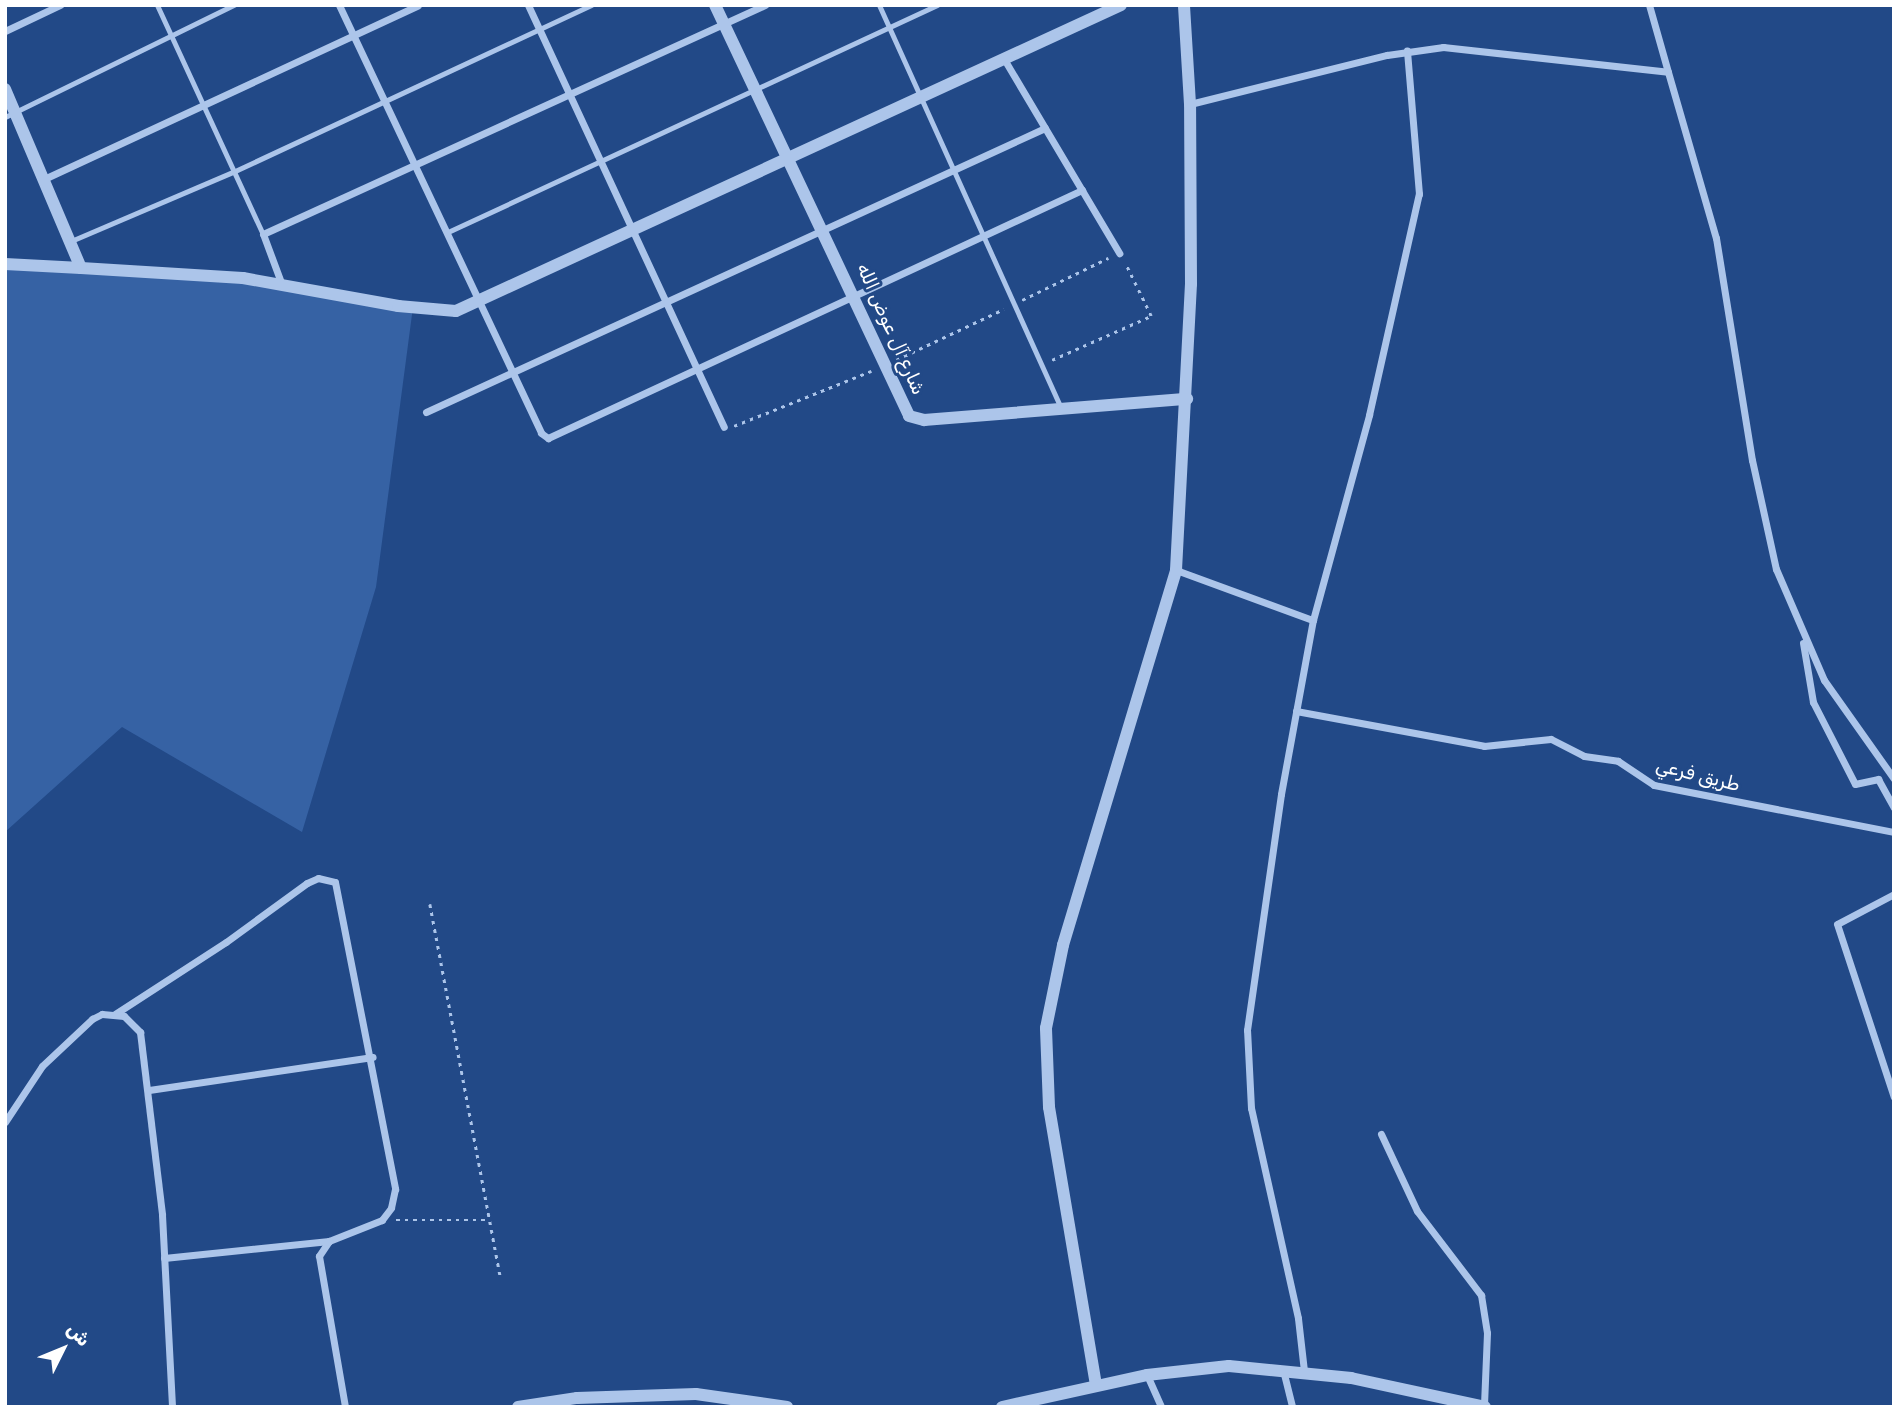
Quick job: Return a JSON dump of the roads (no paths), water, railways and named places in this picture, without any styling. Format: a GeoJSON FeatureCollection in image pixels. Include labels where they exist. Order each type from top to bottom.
{"type":"FeatureCollection","features":[{"type":"Feature","properties":{"kind":"street"},"geometry":{"type":"LineString","coordinates":[[5,31],[60,5]]}},
{"type":"Feature","properties":{"kind":"street"},"geometry":{"type":"LineString","coordinates":[[339,5],[450,231],[541,433],[550,438],[1082,190]]}},
{"type":"Feature","properties":{"kind":"street"},"geometry":{"type":"LineString","coordinates":[[44,179],[418,5]]}},
{"type":"Feature","properties":{"kind":"street"},"geometry":{"type":"LineString","coordinates":[[528,5],[724,427]]}},
{"type":"Feature","properties":{"kind":"street","name":"شارع آل عوض الله"},"geometry":{"type":"LineString","coordinates":[[715,5],[855,294],[906,412],[918,420],[1062,412],[1187,399]]}},
{"type":"Feature","properties":{"kind":"street"},"geometry":{"type":"LineString","coordinates":[[282,286],[263,234],[570,97],[765,5]]}},
{"type":"Feature","properties":{"kind":"street"},"geometry":{"type":"LineString","coordinates":[[5,264],[243,278],[430,311],[456,311],[481,302],[922,94],[1121,5]]}},
{"type":"Feature","properties":{"kind":"street"},"geometry":{"type":"LineString","coordinates":[[1096,1385],[1049,1107],[1046,1028],[1063,945],[1176,570],[1187,399],[1191,104],[1184,5]]}},
{"type":"Feature","properties":{"kind":"street"},"geometry":{"type":"LineString","coordinates":[[1649,5],[1716,238],[1768,542],[1802,632],[1830,688],[1894,779]]}},
{"type":"Feature","properties":{"kind":"street"},"geometry":{"type":"LineString","coordinates":[[1191,104],[1407,51],[1469,47],[1668,72]]}},
{"type":"Feature","properties":{"kind":"street"},"geometry":{"type":"LineString","coordinates":[[1304,1371],[1298,1318],[1259,1157],[1246,1047],[1296,710],[1313,620],[1369,415],[1419,194],[1407,51]]}},
{"type":"Feature","properties":{"kind":"street"},"geometry":{"type":"LineString","coordinates":[[1004,59],[1119,253]]}},
{"type":"Feature","properties":{"kind":"street"},"geometry":{"type":"LineString","coordinates":[[5,89],[10,115],[44,179],[81,268]]}},
{"type":"Feature","properties":{"kind":"street"},"geometry":{"type":"LineString","coordinates":[[426,412],[1045,128]]}},
{"type":"Feature","properties":{"kind":"street"},"geometry":{"type":"LineString","coordinates":[[1176,570],[1313,620]]}},
{"type":"Feature","properties":{"kind":"street"},"geometry":{"type":"LineString","coordinates":[[1802,632],[1812,702],[1855,785],[1878,779],[1894,808]]}},
{"type":"Feature","properties":{"kind":"street","name":"طريق فرعي"},"geometry":{"type":"LineString","coordinates":[[1296,710],[1484,746],[1551,739],[1584,756],[1618,761],[1654,785],[1894,832]]}},
{"type":"Feature","properties":{"kind":"street"},"geometry":{"type":"LineString","coordinates":[[5,1122],[57,1048],[92,1019],[115,1014],[226,943],[307,883],[328,877],[340,894],[373,1057],[395,1189],[391,1208],[382,1220],[330,1241],[164,1258]]}},
{"type":"Feature","properties":{"kind":"street"},"geometry":{"type":"LineString","coordinates":[[1894,894],[1837,924],[1894,1097]]}},
{"type":"Feature","properties":{"kind":"street"},"geometry":{"type":"LineString","coordinates":[[115,1014],[140,1032],[149,1090],[164,1258],[172,1407]]}},
{"type":"Feature","properties":{"kind":"street"},"geometry":{"type":"LineString","coordinates":[[149,1090],[373,1057]]}},
{"type":"Feature","properties":{"kind":"street"},"geometry":{"type":"LineString","coordinates":[[1002,1407],[1147,1375],[1229,1366],[1304,1371],[1484,1407],[1487,1333],[1481,1295],[1417,1211],[1381,1134]]}},
{"type":"Feature","properties":{"kind":"street"},"geometry":{"type":"LineString","coordinates":[[330,1241],[323,1247],[319,1265],[345,1407]]}},
{"type":"Feature","properties":{"kind":"street"},"geometry":{"type":"LineString","coordinates":[[1282,1369],[1292,1407]]}},
{"type":"Feature","properties":{"kind":"street"},"geometry":{"type":"LineString","coordinates":[[1147,1375],[1161,1407]]}},
{"type":"Feature","properties":{"kind":"street"},"geometry":{"type":"LineString","coordinates":[[518,1407],[577,1398],[696,1394],[787,1407]]}},
{"type":"Feature","properties":{"kind":"lane"},"geometry":{"type":"LineString","coordinates":[[158,5],[263,234]]}},
{"type":"Feature","properties":{"kind":"lane"},"geometry":{"type":"LineString","coordinates":[[10,115],[234,5]]}},
{"type":"Feature","properties":{"kind":"lane"},"geometry":{"type":"LineString","coordinates":[[70,242],[235,171],[591,5]]}},
{"type":"Feature","properties":{"kind":"lane"},"geometry":{"type":"LineString","coordinates":[[879,5],[1017,303],[1062,412]]}},
{"type":"Feature","properties":{"kind":"lane"},"geometry":{"type":"LineString","coordinates":[[450,231],[937,5]]}}]}
